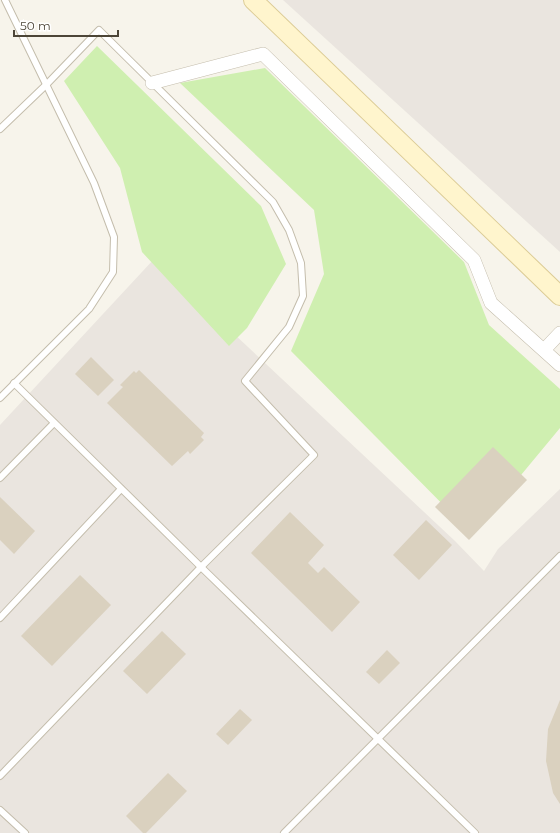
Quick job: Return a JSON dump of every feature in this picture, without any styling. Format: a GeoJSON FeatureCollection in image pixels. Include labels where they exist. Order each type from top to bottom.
{"type":"FeatureCollection","features":[{"type":"Feature","properties":{"kind":"street"},"geometry":{"type":"LineString","coordinates":[[253,0],[560,296]]}},
{"type":"Feature","properties":{"kind":"street"},"geometry":{"type":"LineString","coordinates":[[152,83],[263,54],[474,260],[491,303],[560,365]]}},
{"type":"Feature","properties":{"kind":"street"},"geometry":{"type":"LineString","coordinates":[[544,350],[560,333]]}},
{"type":"Feature","properties":{"kind":"lane"},"geometry":{"type":"LineString","coordinates":[[0,398],[89,309],[113,272],[114,237],[94,183],[5,0]]}},
{"type":"Feature","properties":{"kind":"lane"},"geometry":{"type":"LineString","coordinates":[[0,129],[47,84],[99,30],[273,202],[289,230],[301,263],[303,296],[289,327],[245,382],[314,456],[201,567],[0,776]]}},
{"type":"Feature","properties":{"kind":"lane"},"geometry":{"type":"LineString","coordinates":[[14,383],[475,833]]}},
{"type":"Feature","properties":{"kind":"lane"},"geometry":{"type":"LineString","coordinates":[[0,478],[54,423]]}},
{"type":"Feature","properties":{"kind":"lane"},"geometry":{"type":"LineString","coordinates":[[0,618],[121,488]]}},
{"type":"Feature","properties":{"kind":"lane"},"geometry":{"type":"LineString","coordinates":[[284,833],[560,556]]}},
{"type":"Feature","properties":{"kind":"lane"},"geometry":{"type":"LineString","coordinates":[[0,810],[25,833]]}},
{"type":"Feature","properties":{"kind":"shaded area"},"geometry":{"type":"Polygon","coordinates":[[[283,0],[560,0],[560,252],[283,0]]]}},
{"type":"Feature","properties":{"kind":"shaded area"},"geometry":{"type":"Polygon","coordinates":[[[154,259],[455,541],[484,571],[498,549],[560,489],[560,833],[0,833],[0,425],[154,259]]]}},
{"type":"Feature","properties":{"kind":"green space"},"geometry":{"type":"Polygon","coordinates":[[[97,46],[261,206],[286,264],[247,328],[229,346],[142,252],[120,168],[64,81],[97,46]]]}},
{"type":"Feature","properties":{"kind":"green space"},"geometry":{"type":"Polygon","coordinates":[[[265,68],[464,262],[489,325],[560,389],[560,428],[472,534],[291,351],[324,274],[314,210],[180,83],[265,68]]]}},
{"type":"Feature","properties":{"kind":"building"},"geometry":{"type":"Polygon","coordinates":[[[91,357],[114,380],[98,396],[75,374],[91,357]]]}},
{"type":"Feature","properties":{"kind":"building"},"geometry":{"type":"Polygon","coordinates":[[[139,370],[204,433],[201,437],[204,440],[190,454],[188,451],[172,466],[107,403],[123,387],[120,385],[134,371],[136,373],[139,370]]]}},
{"type":"Feature","properties":{"kind":"building"},"geometry":{"type":"Polygon","coordinates":[[[493,447],[527,480],[469,540],[435,507],[493,447]]]}},
{"type":"Feature","properties":{"kind":"building"},"geometry":{"type":"Polygon","coordinates":[[[0,497],[35,531],[14,554],[0,540],[0,497]]]}},
{"type":"Feature","properties":{"kind":"building"},"geometry":{"type":"Polygon","coordinates":[[[290,512],[324,545],[308,563],[318,573],[324,567],[360,602],[332,632],[251,553],[290,512]]]}},
{"type":"Feature","properties":{"kind":"building"},"geometry":{"type":"Polygon","coordinates":[[[426,520],[452,545],[419,580],[393,555],[426,520]]]}},
{"type":"Feature","properties":{"kind":"building"},"geometry":{"type":"Polygon","coordinates":[[[80,575],[111,605],[52,666],[21,636],[80,575]]]}},
{"type":"Feature","properties":{"kind":"building"},"geometry":{"type":"Polygon","coordinates":[[[162,631],[186,654],[147,694],[123,671],[162,631]]]}},
{"type":"Feature","properties":{"kind":"building"},"geometry":{"type":"Polygon","coordinates":[[[387,650],[400,663],[379,684],[366,672],[387,650]]]}},
{"type":"Feature","properties":{"kind":"building"},"geometry":{"type":"Polygon","coordinates":[[[560,700],[560,804],[553,793],[546,761],[548,729],[560,700]]]}},
{"type":"Feature","properties":{"kind":"building"},"geometry":{"type":"Polygon","coordinates":[[[240,709],[252,720],[228,745],[216,734],[240,709]]]}},
{"type":"Feature","properties":{"kind":"building"},"geometry":{"type":"Polygon","coordinates":[[[168,773],[187,791],[146,833],[143,833],[126,816],[168,773]]]}}]}
